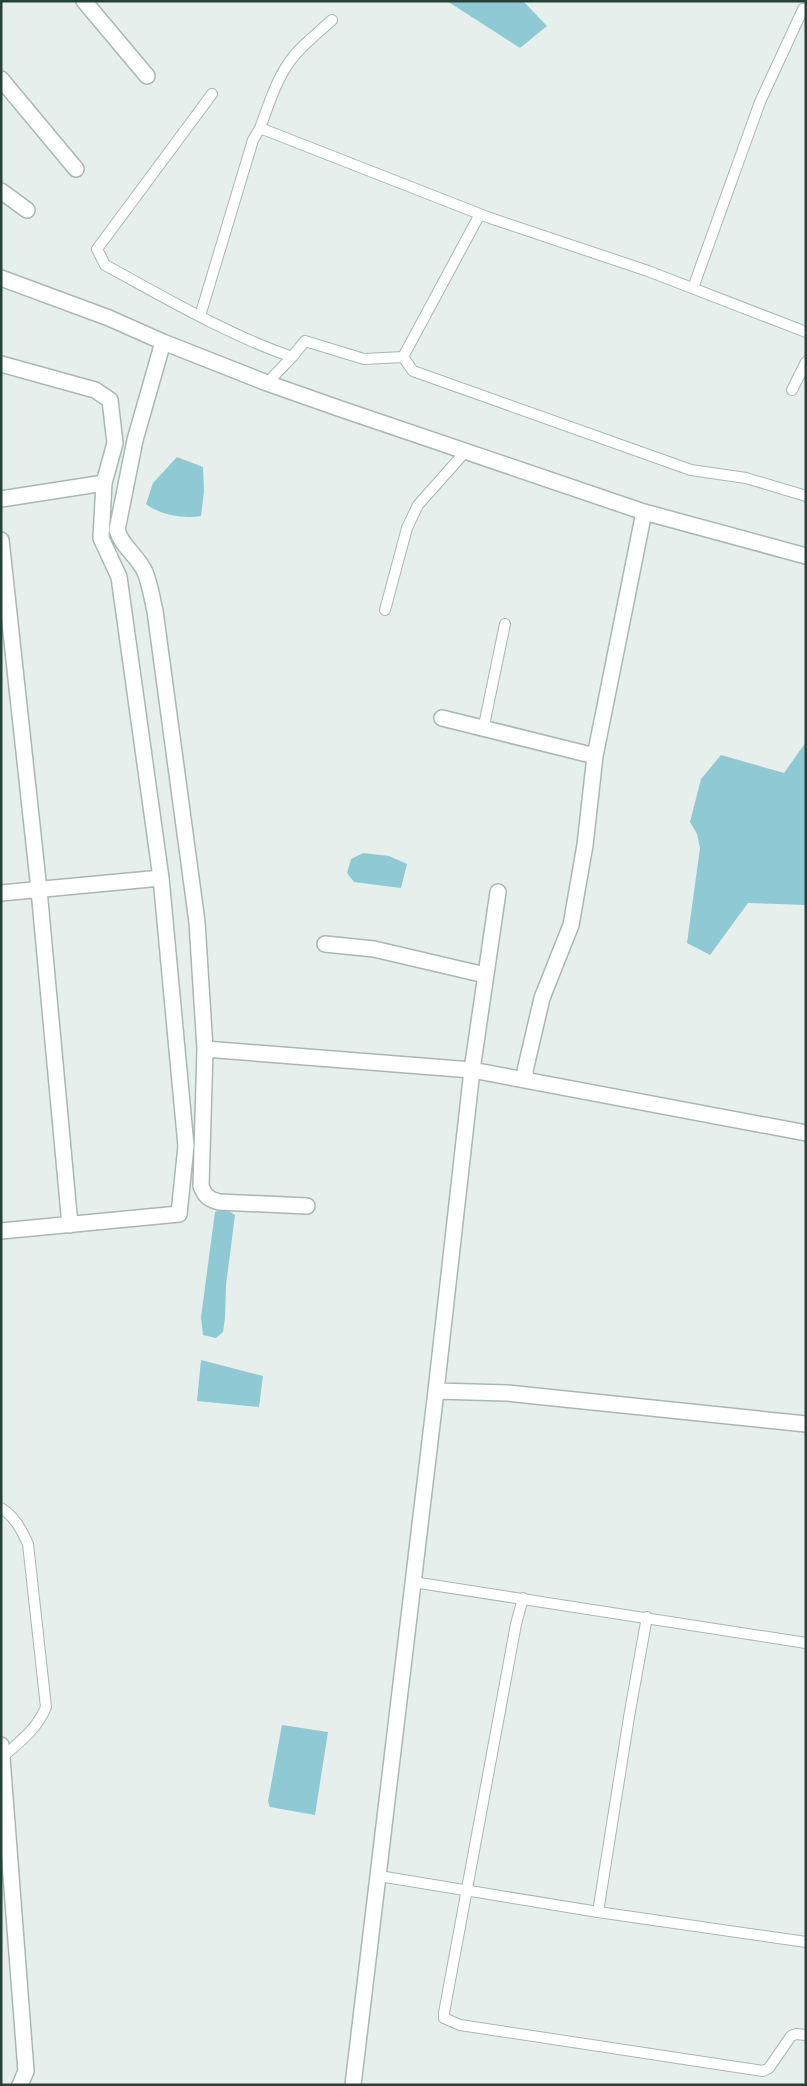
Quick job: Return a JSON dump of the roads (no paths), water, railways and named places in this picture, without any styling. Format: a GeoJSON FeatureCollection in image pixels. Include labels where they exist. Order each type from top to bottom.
{"type":"FeatureCollection","features":[{"type":"Feature","properties":{"kind":"street"},"geometry":{"type":"LineString","coordinates":[[84,1],[146,76]]}},
{"type":"Feature","properties":{"kind":"street"},"geometry":{"type":"LineString","coordinates":[[1,79],[76,169]]}},
{"type":"Feature","properties":{"kind":"street"},"geometry":{"type":"LineString","coordinates":[[1,191],[27,210]]}},
{"type":"Feature","properties":{"kind":"street"},"geometry":{"type":"LineString","coordinates":[[1,278],[109,318],[163,342],[267,383],[466,452],[644,512],[806,556]]}},
{"type":"Feature","properties":{"kind":"street"},"geometry":{"type":"LineString","coordinates":[[163,342],[135,440],[117,530],[120,541],[135,557],[145,572],[154,610],[197,922],[205,1049],[200,1186],[209,1200],[219,1202],[307,1206]]}},
{"type":"Feature","properties":{"kind":"street"},"geometry":{"type":"LineString","coordinates":[[1,364],[95,390],[110,400],[115,442],[104,483],[101,538],[118,577],[161,878],[186,1146],[179,1214],[1,1231]]}},
{"type":"Feature","properties":{"kind":"street"},"geometry":{"type":"LineString","coordinates":[[1,500],[104,483]]}},
{"type":"Feature","properties":{"kind":"street"},"geometry":{"type":"LineString","coordinates":[[526,1079],[525,1071],[542,998],[571,925],[585,844],[595,756],[644,512]]}},
{"type":"Feature","properties":{"kind":"street"},"geometry":{"type":"LineString","coordinates":[[1,540],[40,890],[70,1225]]}},
{"type":"Feature","properties":{"kind":"street"},"geometry":{"type":"LineString","coordinates":[[442,718],[483,730],[595,756]]}},
{"type":"Feature","properties":{"kind":"street"},"geometry":{"type":"LineString","coordinates":[[1,893],[161,878]]}},
{"type":"Feature","properties":{"kind":"street"},"geometry":{"type":"LineString","coordinates":[[353,2085],[436,1391],[472,1070],[498,892]]}},
{"type":"Feature","properties":{"kind":"street"},"geometry":{"type":"LineString","coordinates":[[325,944],[374,949],[485,975]]}},
{"type":"Feature","properties":{"kind":"street"},"geometry":{"type":"LineString","coordinates":[[205,1049],[472,1070],[806,1133]]}},
{"type":"Feature","properties":{"kind":"street"},"geometry":{"type":"LineString","coordinates":[[436,1391],[506,1394],[806,1424]]}},
{"type":"Feature","properties":{"kind":"street"},"geometry":{"type":"LineString","coordinates":[[2,1753],[26,2071],[20,2085]]}},
{"type":"Feature","properties":{"kind":"lane"},"geometry":{"type":"LineString","coordinates":[[693,288],[760,102],[803,9]]}},
{"type":"Feature","properties":{"kind":"lane"},"geometry":{"type":"LineString","coordinates":[[200,316],[253,140],[260,128],[271,98],[288,64],[308,41],[332,20]]}},
{"type":"Feature","properties":{"kind":"lane"},"geometry":{"type":"LineString","coordinates":[[212,94],[97,249],[105,265],[200,316],[265,348],[292,357]]}},
{"type":"Feature","properties":{"kind":"lane"},"geometry":{"type":"LineString","coordinates":[[260,128],[480,214],[693,288],[806,332]]}},
{"type":"Feature","properties":{"kind":"lane"},"geometry":{"type":"LineString","coordinates":[[403,357],[480,214]]}},
{"type":"Feature","properties":{"kind":"lane"},"geometry":{"type":"LineString","coordinates":[[267,383],[305,341],[364,359],[403,357]]}},
{"type":"Feature","properties":{"kind":"lane"},"geometry":{"type":"LineString","coordinates":[[403,357],[414,371],[691,470],[746,478],[806,496]]}},
{"type":"Feature","properties":{"kind":"lane"},"geometry":{"type":"LineString","coordinates":[[792,390],[806,362]]}},
{"type":"Feature","properties":{"kind":"lane"},"geometry":{"type":"LineString","coordinates":[[385,610],[407,528],[418,505],[466,452]]}},
{"type":"Feature","properties":{"kind":"lane"},"geometry":{"type":"LineString","coordinates":[[483,730],[505,624]]}},
{"type":"Feature","properties":{"kind":"lane"},"geometry":{"type":"LineString","coordinates":[[1,1508],[10,1514],[20,1527],[28,1544],[46,1707],[40,1722],[28,1735],[2,1753]]}},
{"type":"Feature","properties":{"kind":"lane"},"geometry":{"type":"LineString","coordinates":[[413,1582],[806,1643]]}},
{"type":"Feature","properties":{"kind":"lane"},"geometry":{"type":"LineString","coordinates":[[522,1598],[444,2018],[447,2021],[460,2025],[763,2071],[769,2068],[790,2036],[796,2034],[806,2035]]}},
{"type":"Feature","properties":{"kind":"lane"},"geometry":{"type":"LineString","coordinates":[[598,1912],[647,1617]]}},
{"type":"Feature","properties":{"kind":"lane"},"geometry":{"type":"LineString","coordinates":[[379,1876],[467,1892],[806,1942]]}},
{"type":"Feature","properties":{"kind":"water"},"geometry":{"type":"Polygon","coordinates":[[[447,1],[523,1],[547,26],[520,48],[447,1]]]}},
{"type":"Feature","properties":{"kind":"water"},"geometry":{"type":"Polygon","coordinates":[[[177,457],[203,467],[204,491],[201,516],[172,515],[158,511],[146,504],[153,483],[177,457]]]}},
{"type":"Feature","properties":{"kind":"water"},"geometry":{"type":"Polygon","coordinates":[[[806,742],[806,905],[748,903],[710,955],[687,943],[700,848],[697,834],[690,822],[701,779],[721,755],[784,773],[806,742]]]}},
{"type":"Feature","properties":{"kind":"water"},"geometry":{"type":"Polygon","coordinates":[[[363,853],[389,856],[407,864],[401,888],[354,882],[347,873],[351,859],[363,853]]]}},
{"type":"Feature","properties":{"kind":"water"},"geometry":{"type":"Polygon","coordinates":[[[224,1208],[235,1215],[226,1285],[223,1332],[216,1338],[203,1335],[201,1317],[215,1212],[224,1208]]]}},
{"type":"Feature","properties":{"kind":"water"},"geometry":{"type":"Polygon","coordinates":[[[201,1360],[263,1376],[259,1407],[197,1401],[201,1360]]]}},
{"type":"Feature","properties":{"kind":"water"},"geometry":{"type":"Polygon","coordinates":[[[282,1725],[328,1732],[315,1815],[270,1807],[268,1801],[282,1725]]]}}]}
